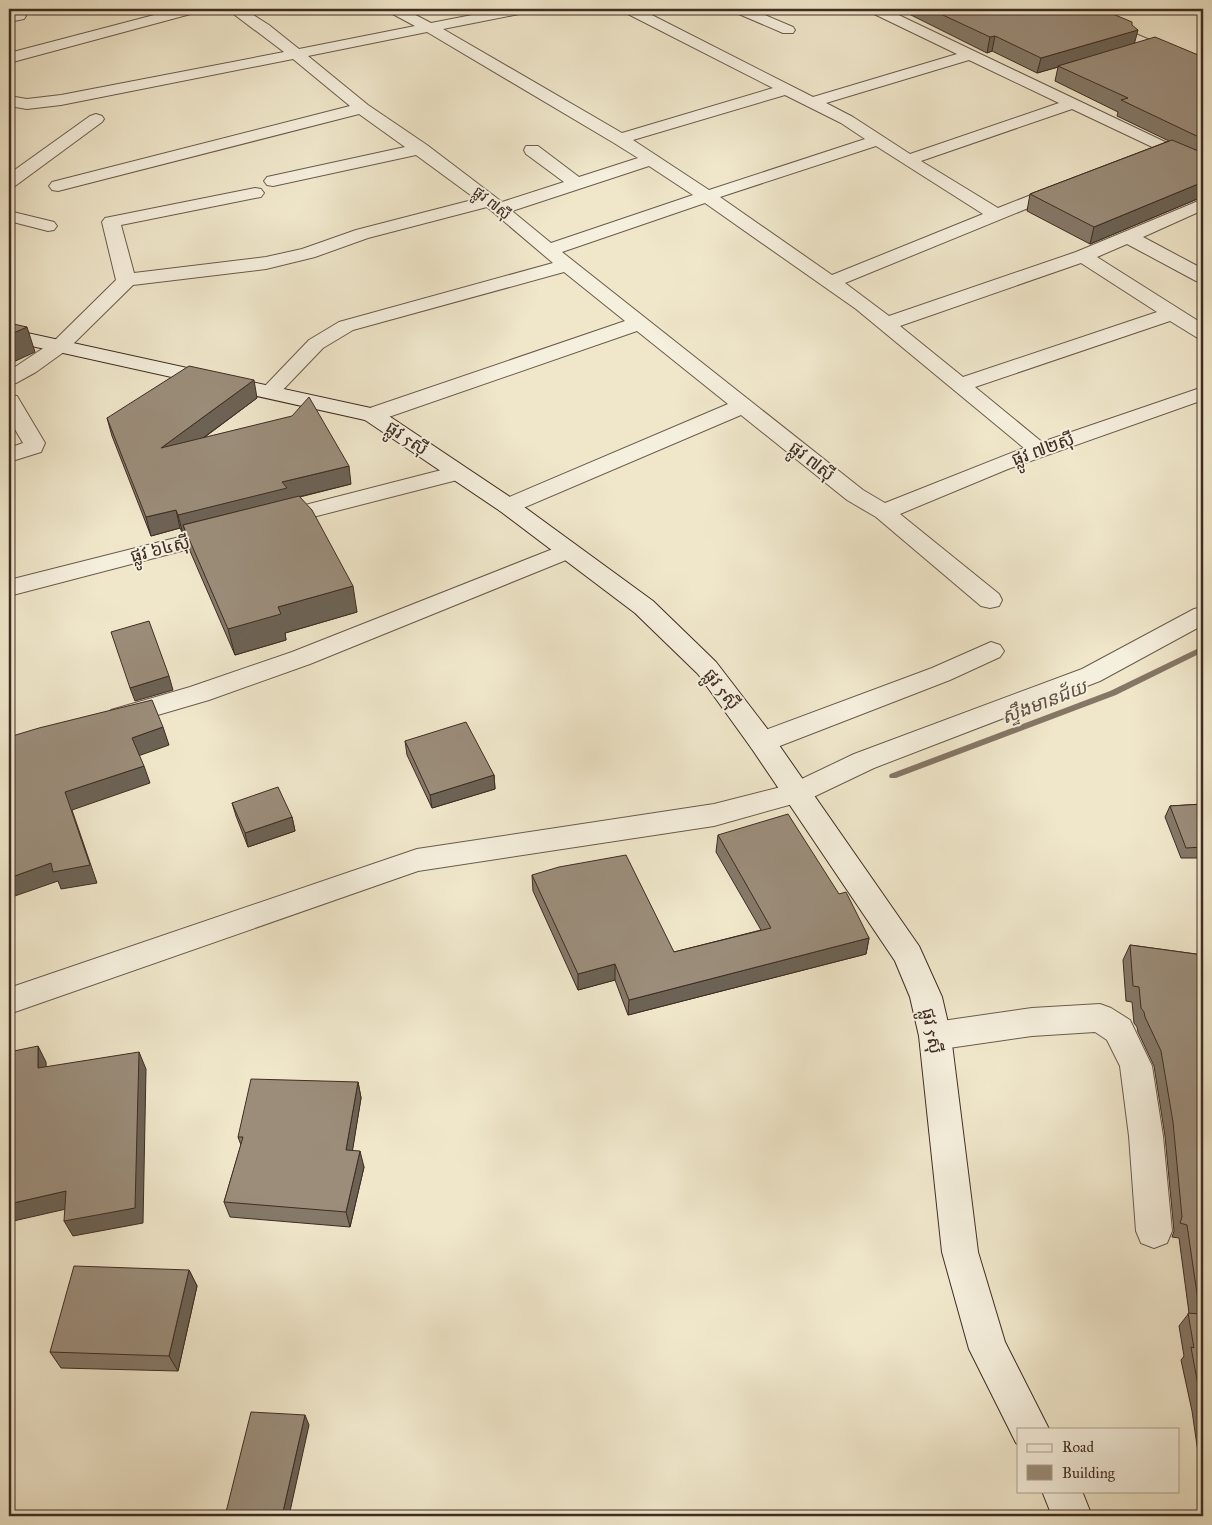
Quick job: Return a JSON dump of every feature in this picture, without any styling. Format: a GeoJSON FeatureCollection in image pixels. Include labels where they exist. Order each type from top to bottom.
{"type":"FeatureCollection","features":[{"type":"Feature","properties":{"kind":"street"},"geometry":{"type":"LineString","coordinates":[[9,58],[193,9]]}},
{"type":"Feature","properties":{"kind":"street","name":"ផ្លូវ ៧ស៊ី"},"geometry":{"type":"LineString","coordinates":[[234,9],[264,28],[362,108],[421,149],[494,205],[855,495],[884,512],[990,600]]}},
{"type":"Feature","properties":{"kind":"street"},"geometry":{"type":"LineString","coordinates":[[394,9],[620,139],[708,197],[886,324],[1039,450]]}},
{"type":"Feature","properties":{"kind":"street"},"geometry":{"type":"LineString","coordinates":[[9,101],[27,104],[61,100],[524,9]]}},
{"type":"Feature","properties":{"kind":"street"},"geometry":{"type":"LineString","coordinates":[[629,9],[847,120],[996,214]]}},
{"type":"Feature","properties":{"kind":"street"},"geometry":{"type":"LineString","coordinates":[[739,9],[788,30]]}},
{"type":"Feature","properties":{"kind":"street"},"geometry":{"type":"LineString","coordinates":[[875,9],[1203,166]]}},
{"type":"Feature","properties":{"kind":"street"},"geometry":{"type":"LineString","coordinates":[[1126,34],[1203,68]]}},
{"type":"Feature","properties":{"kind":"street"},"geometry":{"type":"LineString","coordinates":[[1135,52],[1153,46]]}},
{"type":"Feature","properties":{"kind":"street"},"geometry":{"type":"LineString","coordinates":[[812,102],[969,55]]}},
{"type":"Feature","properties":{"kind":"street"},"geometry":{"type":"LineString","coordinates":[[1027,83],[1054,75]]}},
{"type":"Feature","properties":{"kind":"street"},"geometry":{"type":"LineString","coordinates":[[620,139],[787,89]]}},
{"type":"Feature","properties":{"kind":"street"},"geometry":{"type":"LineString","coordinates":[[908,160],[1072,104]]}},
{"type":"Feature","properties":{"kind":"street"},"geometry":{"type":"LineString","coordinates":[[58,186],[362,108]]}},
{"type":"Feature","properties":{"kind":"street"},"geometry":{"type":"LineString","coordinates":[[9,182],[96,119]]}},
{"type":"Feature","properties":{"kind":"street"},"geometry":{"type":"LineString","coordinates":[[548,250],[818,158],[879,140]]}},
{"type":"Feature","properties":{"kind":"street"},"geometry":{"type":"LineString","coordinates":[[1149,156],[1167,148]]}},
{"type":"Feature","properties":{"kind":"street"},"geometry":{"type":"LineString","coordinates":[[273,181],[421,149]]}},
{"type":"Feature","properties":{"kind":"street"},"geometry":{"type":"LineString","coordinates":[[532,150],[577,184]]}},
{"type":"Feature","properties":{"kind":"street"},"geometry":{"type":"LineString","coordinates":[[9,379],[29,368],[61,345],[126,281],[150,276],[220,270],[308,254],[362,234],[422,218],[494,205],[577,184],[652,159]]}},
{"type":"Feature","properties":{"kind":"street"},"geometry":{"type":"LineString","coordinates":[[829,283],[1083,180]]}},
{"type":"Feature","properties":{"kind":"street"},"geometry":{"type":"LineString","coordinates":[[126,281],[111,222],[255,193]]}},
{"type":"Feature","properties":{"kind":"street"},"geometry":{"type":"LineString","coordinates":[[886,324],[1083,256],[1203,204]]}},
{"type":"Feature","properties":{"kind":"street"},"geometry":{"type":"LineString","coordinates":[[9,216],[48,226]]}},
{"type":"Feature","properties":{"kind":"street"},"geometry":{"type":"LineString","coordinates":[[1129,237],[1203,277]]}},
{"type":"Feature","properties":{"kind":"street"},"geometry":{"type":"LineString","coordinates":[[1083,256],[1203,333]]}},
{"type":"Feature","properties":{"kind":"street"},"geometry":{"type":"LineString","coordinates":[[270,392],[316,344],[346,326],[567,265]]}},
{"type":"Feature","properties":{"kind":"street"},"geometry":{"type":"LineString","coordinates":[[960,384],[1174,313]]}},
{"type":"Feature","properties":{"kind":"street"},"geometry":{"type":"LineString","coordinates":[[372,415],[640,323]]}},
{"type":"Feature","properties":{"kind":"street","name":"ផ្លូវ 5ស៊ី"},"geometry":{"type":"LineString","coordinates":[[9,335],[372,415],[508,506],[644,607],[707,668],[762,742],[908,955],[926,997],[935,1036],[960,1252],[988,1349],[1029,1428]]}},
{"type":"Feature","properties":{"kind":"street","name":"ផ្លូវ ៧២ស៊ី"},"geometry":{"type":"LineString","coordinates":[[884,512],[1039,450],[1203,393]]}},
{"type":"Feature","properties":{"kind":"street"},"geometry":{"type":"LineString","coordinates":[[9,400],[34,443],[33,447],[9,455]]}},
{"type":"Feature","properties":{"kind":"street"},"geometry":{"type":"LineString","coordinates":[[508,506],[743,406]]}},
{"type":"Feature","properties":{"kind":"street","name":"ផ្លូវ ៦៤ស៊ី"},"geometry":{"type":"LineString","coordinates":[[9,588],[457,473]]}},
{"type":"Feature","properties":{"kind":"street"},"geometry":{"type":"LineString","coordinates":[[98,722],[209,691],[340,644],[568,551]]}},
{"type":"Feature","properties":{"kind":"street"},"geometry":{"type":"LineString","coordinates":[[9,1001],[417,860],[714,815],[797,793],[864,761],[1091,675],[1203,615]]}},
{"type":"Feature","properties":{"kind":"street"},"geometry":{"type":"LineString","coordinates":[[762,742],[941,674],[991,651]]}},
{"type":"Feature","properties":{"kind":"street"},"geometry":{"type":"LineString","coordinates":[[935,1036],[1032,1022],[1100,1018],[1119,1030],[1136,1066],[1146,1136],[1154,1231]]}},
{"type":"Feature","properties":{"kind":"street"},"geometry":{"type":"LineString","coordinates":[[1062,1492],[1072,1516]]}},
{"type":"Feature","properties":{"kind":"building"},"geometry":{"type":"Polygon","coordinates":[[[930,9],[1101,9],[1132,22],[1132,25],[1138,30],[1041,58],[995,36],[990,37],[930,9]]]}},
{"type":"Feature","properties":{"kind":"building"},"geometry":{"type":"Polygon","coordinates":[[[1155,37],[1203,57],[1203,139],[1121,100],[1128,98],[1058,66],[1155,37]]]}},
{"type":"Feature","properties":{"kind":"building"},"geometry":{"type":"Polygon","coordinates":[[[1172,140],[1203,153],[1203,182],[1094,227],[1030,194],[1172,140]]]}},
{"type":"Feature","properties":{"kind":"building"},"geometry":{"type":"Polygon","coordinates":[[[9,323],[27,327],[9,335],[9,323]]]}},
{"type":"Feature","properties":{"kind":"building"},"geometry":{"type":"Polygon","coordinates":[[[189,366],[254,380],[161,448],[292,416],[309,397],[349,466],[282,482],[287,488],[178,515],[176,510],[146,517],[107,418],[189,366]]]}},
{"type":"Feature","properties":{"kind":"building"},"geometry":{"type":"Polygon","coordinates":[[[299,496],[312,510],[353,586],[278,607],[281,614],[228,629],[183,525],[299,496]]]}},
{"type":"Feature","properties":{"kind":"building"},"geometry":{"type":"Polygon","coordinates":[[[149,621],[169,676],[130,688],[111,632],[149,621]]]}},
{"type":"Feature","properties":{"kind":"building"},"geometry":{"type":"Polygon","coordinates":[[[152,700],[163,727],[132,738],[144,766],[65,792],[90,865],[53,872],[51,863],[9,878],[9,737],[152,700]]]}},
{"type":"Feature","properties":{"kind":"building"},"geometry":{"type":"Polygon","coordinates":[[[466,722],[494,775],[430,795],[405,741],[466,722]]]}},
{"type":"Feature","properties":{"kind":"building"},"geometry":{"type":"Polygon","coordinates":[[[278,787],[292,817],[245,833],[232,803],[278,787]]]}},
{"type":"Feature","properties":{"kind":"building"},"geometry":{"type":"Polygon","coordinates":[[[1203,804],[1203,847],[1186,848],[1170,806],[1203,804]]]}},
{"type":"Feature","properties":{"kind":"building"},"geometry":{"type":"Polygon","coordinates":[[[788,814],[839,894],[846,892],[869,938],[629,1000],[615,964],[578,974],[532,875],[559,867],[626,855],[674,952],[771,928],[718,835],[788,814]]]}},
{"type":"Feature","properties":{"kind":"building"},"geometry":{"type":"Polygon","coordinates":[[[1130,945],[1203,955],[1203,1413],[1191,1347],[1194,1348],[1188,1313],[1200,1314],[1187,1225],[1180,1223],[1182,1217],[1173,1122],[1161,1051],[1141,1008],[1139,987],[1133,986],[1130,945]]]}},
{"type":"Feature","properties":{"kind":"building"},"geometry":{"type":"Polygon","coordinates":[[[38,1046],[38,1068],[139,1052],[135,1208],[64,1221],[66,1191],[9,1204],[9,1052],[38,1046]]]}},
{"type":"Feature","properties":{"kind":"building"},"geometry":{"type":"Polygon","coordinates":[[[251,1079],[358,1082],[346,1150],[360,1151],[346,1212],[224,1202],[243,1137],[238,1137],[251,1079]]]}},
{"type":"Feature","properties":{"kind":"building"},"geometry":{"type":"Polygon","coordinates":[[[74,1266],[189,1270],[169,1356],[50,1352],[74,1266]]]}},
{"type":"Feature","properties":{"kind":"building"},"geometry":{"type":"Polygon","coordinates":[[[251,1412],[305,1415],[282,1516],[225,1516],[251,1412]]]}},
{"type":"Feature","properties":{"kind":"waterway","name":"ស្ទឹងមានជ័យ"},"geometry":{"type":"LineString","coordinates":[[893,776],[1113,693],[1203,649]]}}]}
